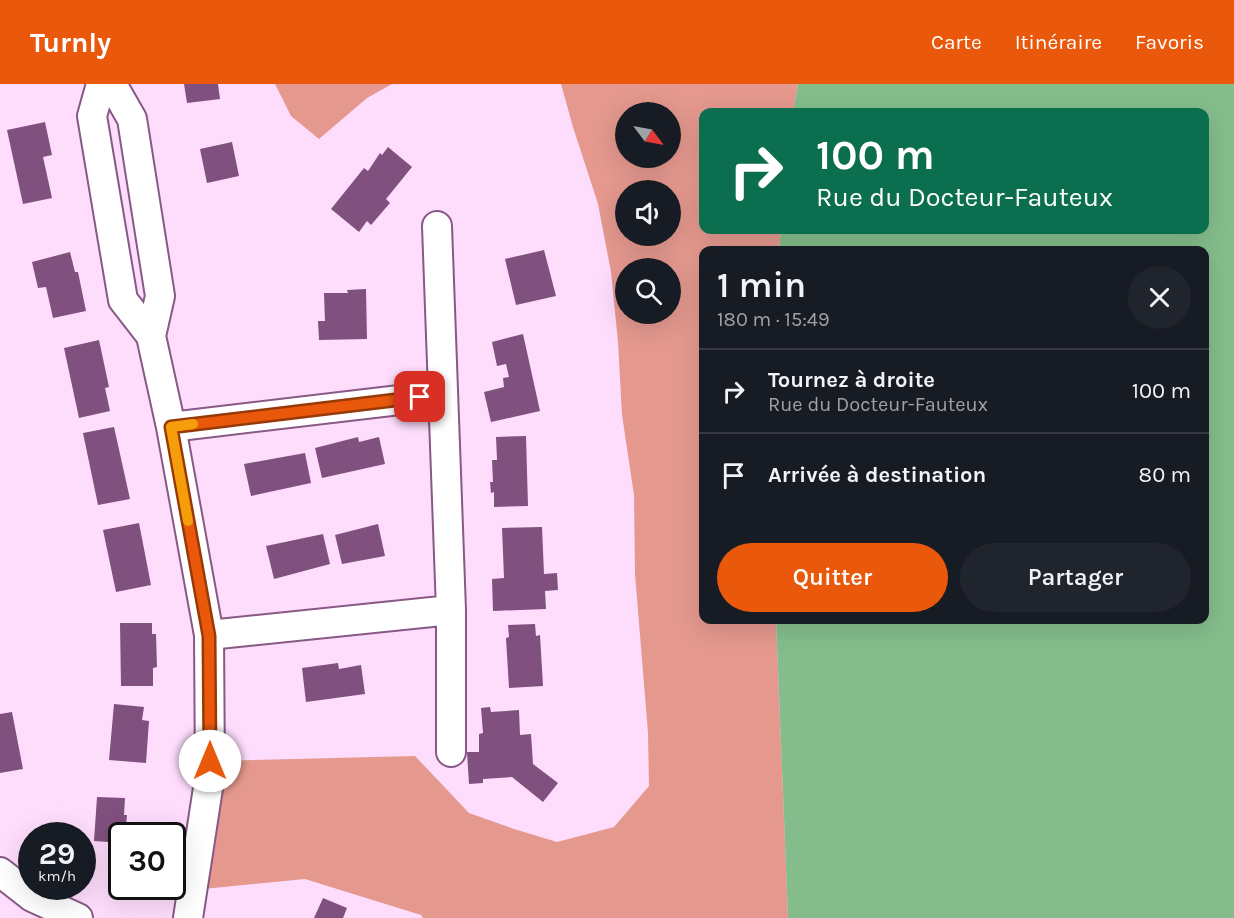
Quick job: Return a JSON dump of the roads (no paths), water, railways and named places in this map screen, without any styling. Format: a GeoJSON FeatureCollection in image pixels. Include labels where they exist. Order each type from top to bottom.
{"type":"FeatureCollection","features":[{"type":"Feature","properties":{"kind":"street"},"geometry":{"type":"LineString","coordinates":[[101,84],[92,116],[123,300],[151,336]]}},
{"type":"Feature","properties":{"kind":"street"},"geometry":{"type":"LineString","coordinates":[[112,84],[132,118],[160,296],[151,336],[171,427],[209,636],[210,776],[188,918]]}},
{"type":"Feature","properties":{"kind":"street"},"geometry":{"type":"LineString","coordinates":[[437,226],[451,610],[451,752]]}},
{"type":"Feature","properties":{"kind":"street"},"geometry":{"type":"LineString","coordinates":[[171,427],[442,395]]}},
{"type":"Feature","properties":{"kind":"street"},"geometry":{"type":"LineString","coordinates":[[209,636],[451,610]]}},
{"type":"Feature","properties":{"kind":"street"},"geometry":{"type":"LineString","coordinates":[[0,872],[32,897],[78,918]]}}]}
